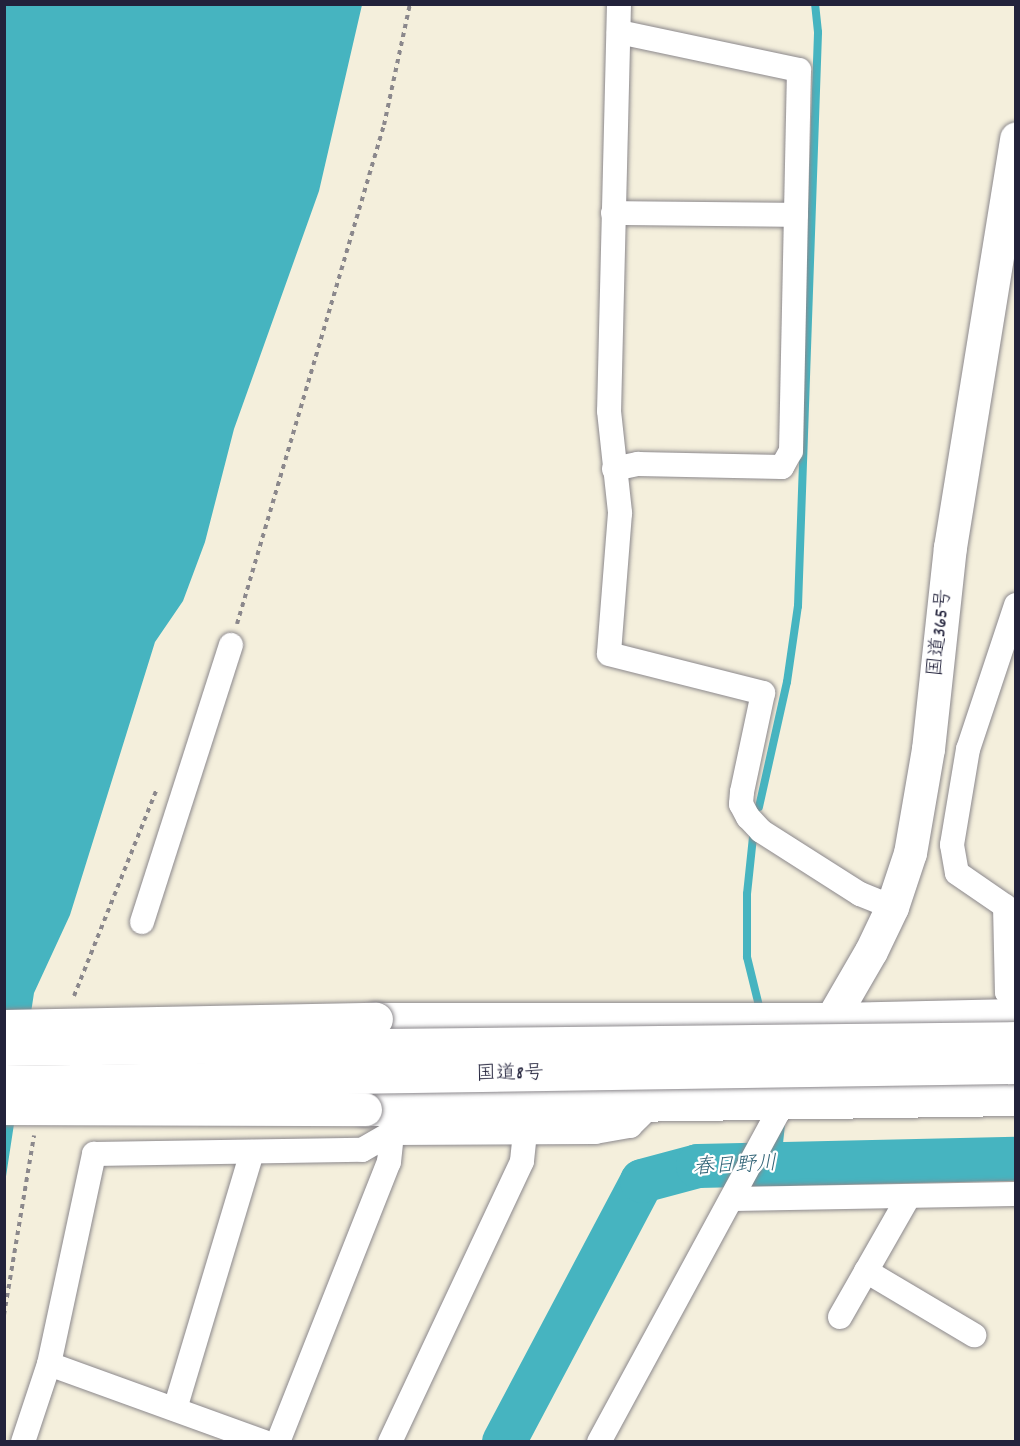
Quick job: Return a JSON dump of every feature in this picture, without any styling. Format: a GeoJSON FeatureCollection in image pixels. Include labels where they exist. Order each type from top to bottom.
{"type":"FeatureCollection","features":[{"type":"Feature","properties":{"kind":"highway","name":"国道365号"},"geometry":{"type":"LineString","coordinates":[[784,1101],[835,1019],[892,907],[921,799],[950,547],[1016,138]]}},
{"type":"Feature","properties":{"kind":"highway"},"geometry":{"type":"LineString","coordinates":[[4,1026],[376,1018],[835,1019],[1016,1015]]}},
{"type":"Feature","properties":{"kind":"highway","name":"国道8号"},"geometry":{"type":"LineString","coordinates":[[4,1049],[1016,1038]]}},
{"type":"Feature","properties":{"kind":"highway","name":"国道8号"},"geometry":{"type":"LineString","coordinates":[[4,1082],[1016,1068]]}},
{"type":"Feature","properties":{"kind":"highway"},"geometry":{"type":"LineString","coordinates":[[4,1108],[365,1108],[1016,1099]]}},
{"type":"Feature","properties":{"kind":"street"},"geometry":{"type":"LineString","coordinates":[[619,4],[609,411],[620,513],[609,654],[763,693],[742,792],[741,804],[748,818],[761,831],[850,887],[892,907]]}},
{"type":"Feature","properties":{"kind":"street"},"geometry":{"type":"LineString","coordinates":[[614,469],[638,464],[782,467],[791,451],[799,70],[619,32]]}},
{"type":"Feature","properties":{"kind":"street"},"geometry":{"type":"LineString","coordinates":[[614,213],[796,215]]}},
{"type":"Feature","properties":{"kind":"street"},"geometry":{"type":"LineString","coordinates":[[1016,605],[968,749],[952,851],[957,873],[967,883],[1005,906],[1007,992],[1016,992]]}},
{"type":"Feature","properties":{"kind":"street"},"geometry":{"type":"LineString","coordinates":[[142,922],[231,645]]}},
{"type":"Feature","properties":{"kind":"street"},"geometry":{"type":"LineString","coordinates":[[600,1442],[784,1101]]}},
{"type":"Feature","properties":{"kind":"street"},"geometry":{"type":"LineString","coordinates":[[24,1442],[49,1364],[94,1154],[362,1150],[392,1133],[595,1132],[630,1126],[653,1103]]}},
{"type":"Feature","properties":{"kind":"street"},"geometry":{"type":"LineString","coordinates":[[390,1442],[522,1161],[525,1132]]}},
{"type":"Feature","properties":{"kind":"street"},"geometry":{"type":"LineString","coordinates":[[279,1442],[389,1162],[392,1133]]}},
{"type":"Feature","properties":{"kind":"street"},"geometry":{"type":"LineString","coordinates":[[175,1409],[252,1152]]}},
{"type":"Feature","properties":{"kind":"street"},"geometry":{"type":"LineString","coordinates":[[732,1198],[1016,1194]]}},
{"type":"Feature","properties":{"kind":"street"},"geometry":{"type":"LineString","coordinates":[[840,1317],[909,1196]]}},
{"type":"Feature","properties":{"kind":"street"},"geometry":{"type":"LineString","coordinates":[[866,1271],[974,1335]]}},
{"type":"Feature","properties":{"kind":"street"},"geometry":{"type":"LineString","coordinates":[[49,1364],[264,1442]]}},
{"type":"Feature","properties":{"kind":"path"},"geometry":{"type":"LineString","coordinates":[[231,645],[384,125],[410,4]]}},
{"type":"Feature","properties":{"kind":"path"},"geometry":{"type":"LineString","coordinates":[[71,1002],[160,781]]}},
{"type":"Feature","properties":{"kind":"path"},"geometry":{"type":"LineString","coordinates":[[4,1315],[35,1124]]}},
{"type":"Feature","properties":{"kind":"water"},"geometry":{"type":"Polygon","coordinates":[[[5,5],[362,5],[319,191],[234,429],[205,542],[183,601],[155,642],[70,915],[34,993],[5,1183],[5,5]]]}},
{"type":"Feature","properties":{"kind":"waterway"},"geometry":{"type":"LineString","coordinates":[[759,807],[787,682],[798,606],[818,32],[815,4]]}},
{"type":"Feature","properties":{"kind":"waterway"},"geometry":{"type":"LineString","coordinates":[[753,837],[747,894],[747,957],[760,1010]]}},
{"type":"Feature","properties":{"kind":"waterway"},"geometry":{"type":"LineString","coordinates":[[768,1162],[779,1143],[781,1124]]}},
{"type":"Feature","properties":{"kind":"waterway","name":"春日野川"},"geometry":{"type":"LineString","coordinates":[[504,1442],[642,1181],[698,1166],[1016,1159]]}}]}
